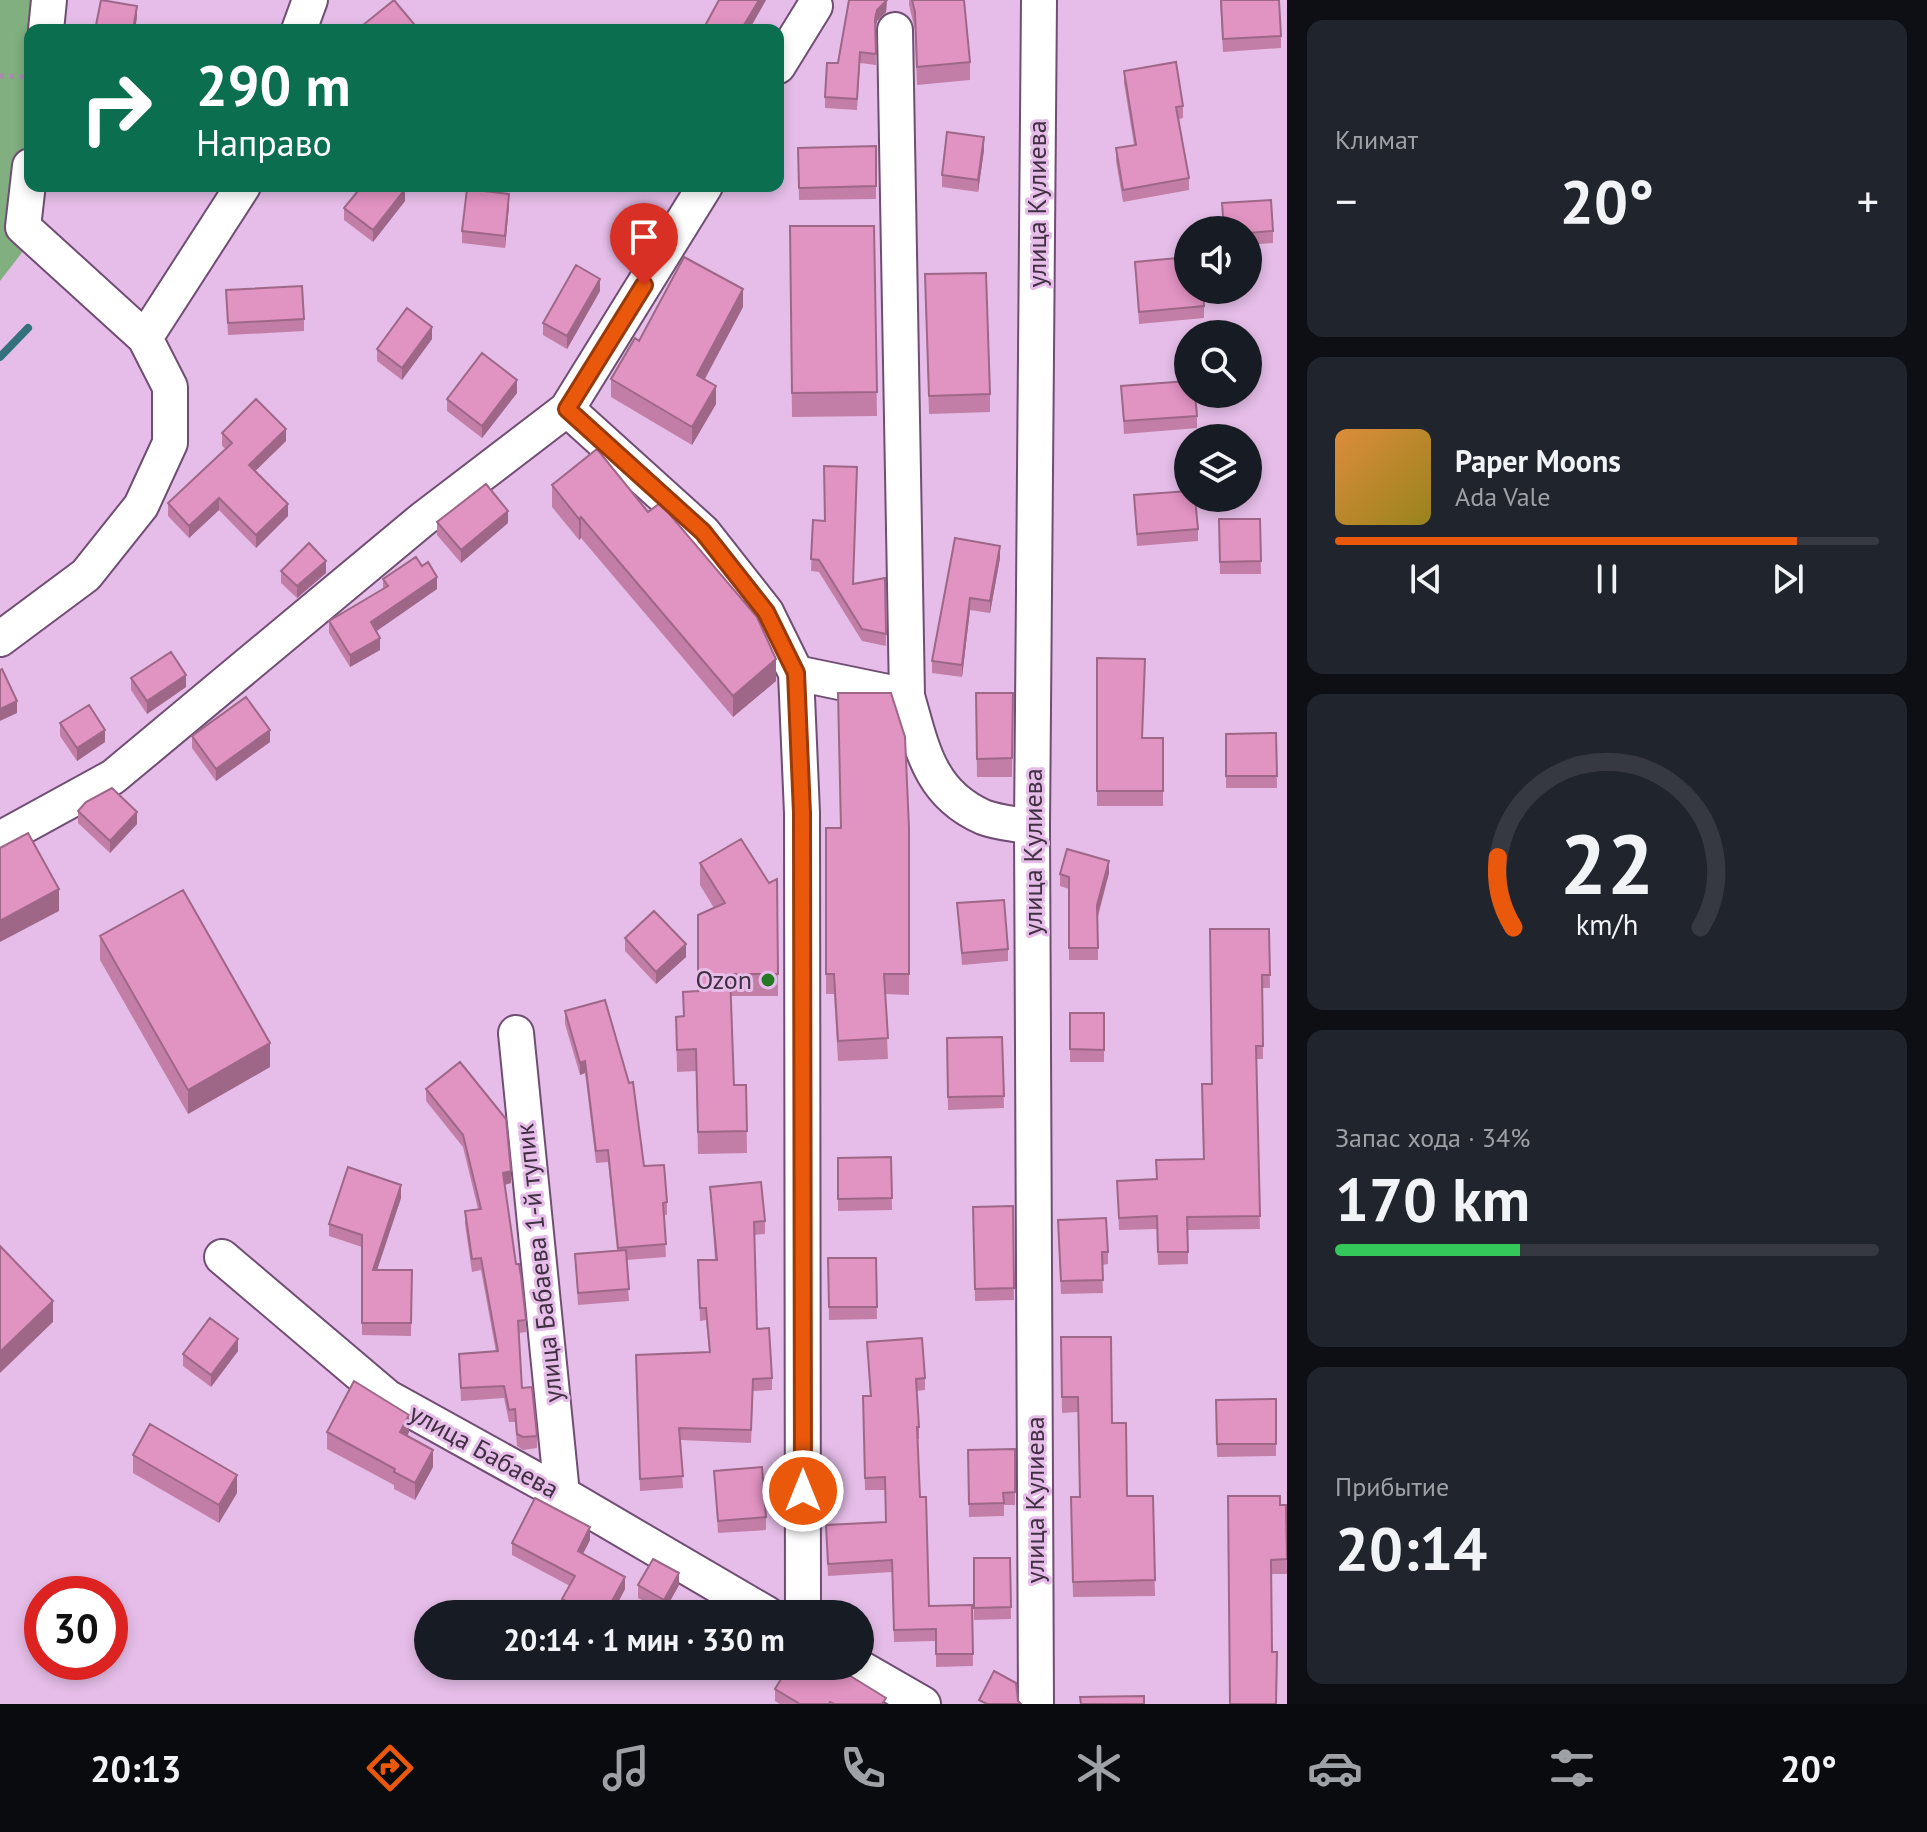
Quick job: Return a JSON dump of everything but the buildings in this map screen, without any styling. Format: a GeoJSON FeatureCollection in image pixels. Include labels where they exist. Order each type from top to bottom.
{"type":"FeatureCollection","features":[{"type":"Feature","properties":{"kind":"street"},"geometry":{"type":"LineString","coordinates":[[47,24],[49,0]]}},
{"type":"Feature","properties":{"kind":"street"},"geometry":{"type":"LineString","coordinates":[[301,24],[310,0]]}},
{"type":"Feature","properties":{"kind":"street","name":"улица Кулиева"},"geometry":{"type":"LineString","coordinates":[[1036,1704],[1032,827],[1039,0]]}},
{"type":"Feature","properties":{"kind":"street"},"geometry":{"type":"LineString","coordinates":[[784,56],[815,6]]}},
{"type":"Feature","properties":{"kind":"street"},"geometry":{"type":"LineString","coordinates":[[895,30],[907,696],[925,760],[948,797],[985,818],[1032,827]]}},
{"type":"Feature","properties":{"kind":"street"},"geometry":{"type":"LineString","coordinates":[[0,639],[86,575],[141,506],[170,443],[170,387],[145,338],[23,227],[27,192]]}},
{"type":"Feature","properties":{"kind":"street"},"geometry":{"type":"LineString","coordinates":[[145,338],[239,192]]}},
{"type":"Feature","properties":{"kind":"street"},"geometry":{"type":"LineString","coordinates":[[0,839],[113,777],[423,519],[567,409],[701,192]]}},
{"type":"Feature","properties":{"kind":"street"},"geometry":{"type":"LineString","coordinates":[[567,409],[703,532],[766,612],[796,673],[802,813],[803,1600]]}},
{"type":"Feature","properties":{"kind":"street"},"geometry":{"type":"LineString","coordinates":[[796,673],[907,696]]}},
{"type":"Feature","properties":{"kind":"street","name":"улица Бабаева 1-й тупик"},"geometry":{"type":"LineString","coordinates":[[516,1033],[562,1494]]}},
{"type":"Feature","properties":{"kind":"street","name":"улица Бабаева"},"geometry":{"type":"LineString","coordinates":[[222,1257],[387,1397],[562,1494],[743,1600]]}},
{"type":"Feature","properties":{"kind":"street"},"geometry":{"type":"LineString","coordinates":[[874,1676],[923,1704]]}},
{"type":"Feature","properties":{"kind":"path"},"geometry":{"type":"LineString","coordinates":[[0,76],[24,77]]}},
{"type":"Feature","properties":{"kind":"green space"},"geometry":{"type":"Polygon","coordinates":[[[0,0],[67,0],[65,24],[24,24],[24,192],[45,192],[41,228],[0,281],[0,0]]]}},
{"type":"Feature","properties":{"kind":"waterway"},"geometry":{"type":"LineString","coordinates":[[0,357],[28,328]]}},
{"type":"Feature","properties":{"kind":"place","name":"Ozon"},"geometry":{"type":"Point","coordinates":[768,980]}},
{"type":"Feature","properties":{"kind":"route"},"geometry":{"type":"LineString","coordinates":[[644,285],[567,409],[703,532],[766,612],[796,673],[802,813],[803,1491]]}}]}
